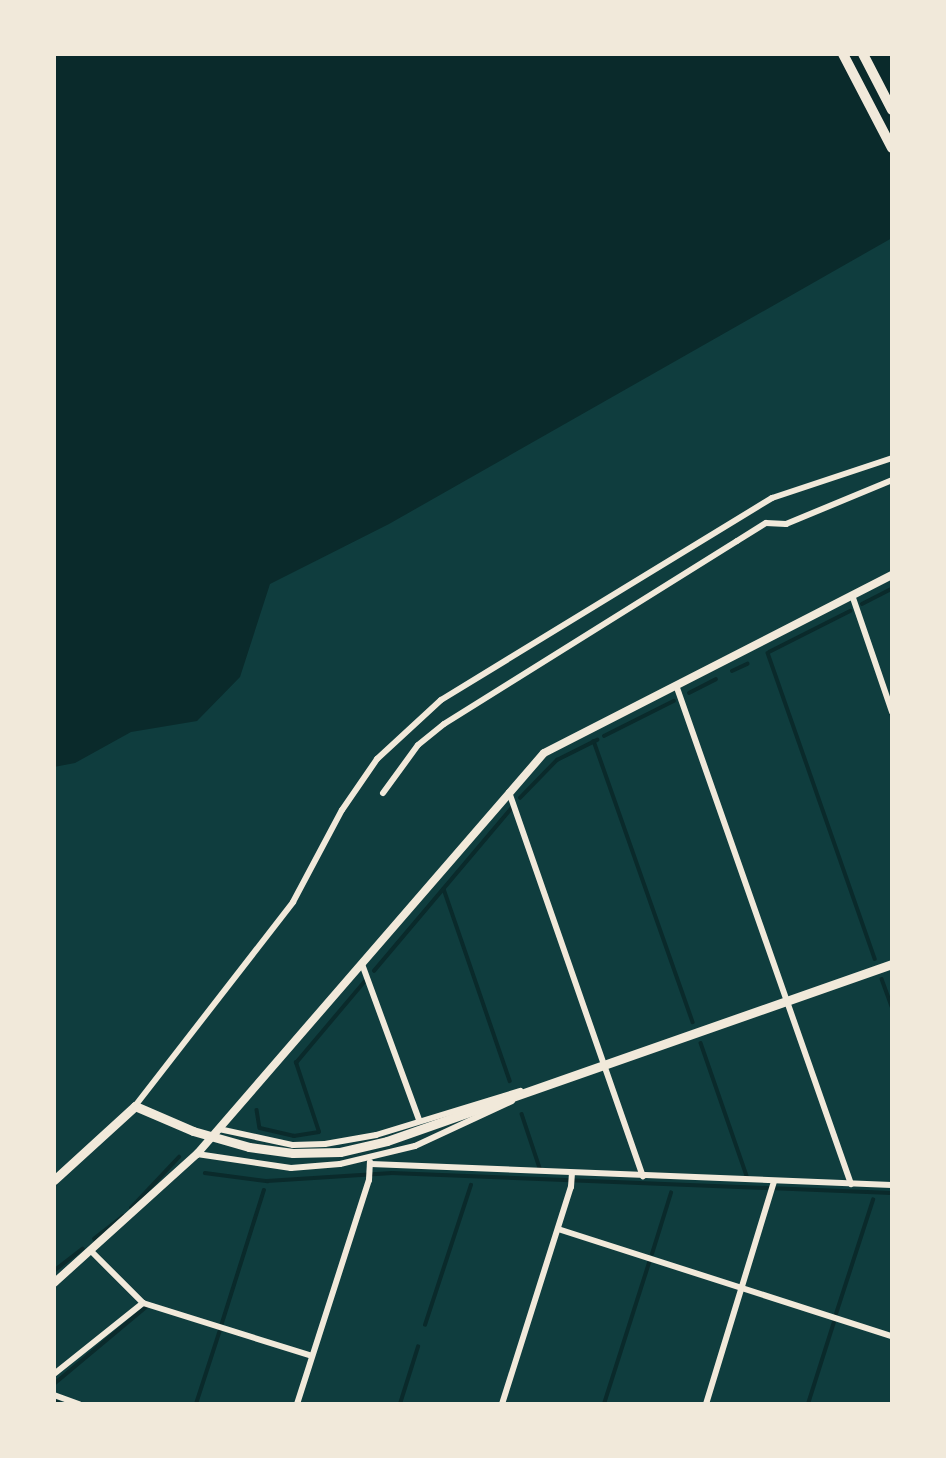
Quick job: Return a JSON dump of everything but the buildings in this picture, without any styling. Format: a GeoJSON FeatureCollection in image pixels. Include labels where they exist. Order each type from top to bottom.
{"type":"FeatureCollection","features":[{"type":"Feature","properties":{"kind":"highway"},"geometry":{"type":"LineString","coordinates":[[844,54],[892,148]]}},
{"type":"Feature","properties":{"kind":"highway"},"geometry":{"type":"LineString","coordinates":[[863,54],[892,110]]}},
{"type":"Feature","properties":{"kind":"main road"},"geometry":{"type":"LineString","coordinates":[[54,1180],[135,1106],[193,1131],[275,1150],[312,1154],[352,1149],[606,1065],[892,964]]}},
{"type":"Feature","properties":{"kind":"street"},"geometry":{"type":"LineString","coordinates":[[135,1106],[293,902],[342,810],[377,760],[441,700],[772,498],[892,458]]}},
{"type":"Feature","properties":{"kind":"street"},"geometry":{"type":"LineString","coordinates":[[383,793],[418,745],[444,724],[766,523],[786,524],[892,480]]}},
{"type":"Feature","properties":{"kind":"street"},"geometry":{"type":"LineString","coordinates":[[54,1283],[92,1252],[197,1154],[532,764],[555,746],[892,575]]}},
{"type":"Feature","properties":{"kind":"street"},"geometry":{"type":"LineString","coordinates":[[852,595],[892,712]]}},
{"type":"Feature","properties":{"kind":"street"},"geometry":{"type":"LineString","coordinates":[[676,685],[851,1184]]}},
{"type":"Feature","properties":{"kind":"street"},"geometry":{"type":"LineString","coordinates":[[509,792],[643,1176]]}},
{"type":"Feature","properties":{"kind":"street"},"geometry":{"type":"LineString","coordinates":[[362,964],[419,1120]]}},
{"type":"Feature","properties":{"kind":"street"},"geometry":{"type":"LineString","coordinates":[[219,1129],[293,1145],[325,1144],[419,1120],[511,1092],[529,1091]]}},
{"type":"Feature","properties":{"kind":"street"},"geometry":{"type":"LineString","coordinates":[[370,1163],[450,1132],[529,1091]]}},
{"type":"Feature","properties":{"kind":"street"},"geometry":{"type":"LineString","coordinates":[[197,1154],[291,1168],[370,1163],[572,1175],[892,1185]]}},
{"type":"Feature","properties":{"kind":"street"},"geometry":{"type":"LineString","coordinates":[[297,1404],[369,1180],[370,1163]]}},
{"type":"Feature","properties":{"kind":"street"},"geometry":{"type":"LineString","coordinates":[[502,1404],[571,1187],[572,1175]]}},
{"type":"Feature","properties":{"kind":"street"},"geometry":{"type":"LineString","coordinates":[[706,1404],[773,1195],[774,1182]]}},
{"type":"Feature","properties":{"kind":"street"},"geometry":{"type":"LineString","coordinates":[[558,1229],[892,1336]]}},
{"type":"Feature","properties":{"kind":"street"},"geometry":{"type":"LineString","coordinates":[[92,1252],[143,1303],[312,1356]]}},
{"type":"Feature","properties":{"kind":"street"},"geometry":{"type":"LineString","coordinates":[[54,1374],[143,1303]]}},
{"type":"Feature","properties":{"kind":"street"},"geometry":{"type":"LineString","coordinates":[[54,1395],[79,1404]]}},
{"type":"Feature","properties":{"kind":"water"},"geometry":{"type":"Polygon","coordinates":[[[54,54],[892,54],[892,238],[389,524],[270,584],[240,677],[197,721],[131,732],[75,763],[54,767],[54,54]]]}},
{"type":"Feature","properties":{"kind":"waterway"},"geometry":{"type":"LineString","coordinates":[[862,604],[892,589]]}},
{"type":"Feature","properties":{"kind":"waterway"},"geometry":{"type":"LineString","coordinates":[[769,652],[850,611]]}},
{"type":"Feature","properties":{"kind":"waterway"},"geometry":{"type":"LineString","coordinates":[[768,653],[875,959]]}},
{"type":"Feature","properties":{"kind":"waterway"},"geometry":{"type":"LineString","coordinates":[[732,671],[747,664]]}},
{"type":"Feature","properties":{"kind":"waterway"},"geometry":{"type":"LineString","coordinates":[[689,693],[716,679]]}},
{"type":"Feature","properties":{"kind":"waterway"},"geometry":{"type":"LineString","coordinates":[[604,736],[674,701]]}},
{"type":"Feature","properties":{"kind":"waterway"},"geometry":{"type":"LineString","coordinates":[[520,798],[557,760],[597,740]]}},
{"type":"Feature","properties":{"kind":"waterway"},"geometry":{"type":"LineString","coordinates":[[594,741],[693,1022]]}},
{"type":"Feature","properties":{"kind":"waterway"},"geometry":{"type":"LineString","coordinates":[[374,971],[511,809]]}},
{"type":"Feature","properties":{"kind":"waterway"},"geometry":{"type":"LineString","coordinates":[[444,889],[510,1081]]}},
{"type":"Feature","properties":{"kind":"waterway"},"geometry":{"type":"LineString","coordinates":[[882,979],[892,1006]]}},
{"type":"Feature","properties":{"kind":"waterway"},"geometry":{"type":"LineString","coordinates":[[257,1110],[260,1128],[294,1136],[319,1132],[296,1063],[365,981]]}},
{"type":"Feature","properties":{"kind":"waterway"},"geometry":{"type":"LineString","coordinates":[[701,1043],[747,1176]]}},
{"type":"Feature","properties":{"kind":"waterway"},"geometry":{"type":"LineString","coordinates":[[522,1114],[540,1168]]}},
{"type":"Feature","properties":{"kind":"waterway"},"geometry":{"type":"LineString","coordinates":[[131,1208],[179,1157]]}},
{"type":"Feature","properties":{"kind":"waterway"},"geometry":{"type":"LineString","coordinates":[[205,1173],[267,1181],[392,1173],[892,1193]]}},
{"type":"Feature","properties":{"kind":"waterway"},"geometry":{"type":"LineString","coordinates":[[425,1325],[471,1185]]}},
{"type":"Feature","properties":{"kind":"waterway"},"geometry":{"type":"LineString","coordinates":[[222,1323],[264,1190]]}},
{"type":"Feature","properties":{"kind":"waterway"},"geometry":{"type":"LineString","coordinates":[[652,1254],[671,1193]]}},
{"type":"Feature","properties":{"kind":"waterway"},"geometry":{"type":"LineString","coordinates":[[836,1314],[873,1200]]}},
{"type":"Feature","properties":{"kind":"waterway"},"geometry":{"type":"LineString","coordinates":[[94,1239],[123,1216]]}},
{"type":"Feature","properties":{"kind":"waterway"},"geometry":{"type":"LineString","coordinates":[[54,1271],[82,1249]]}},
{"type":"Feature","properties":{"kind":"waterway"},"geometry":{"type":"LineString","coordinates":[[604,1404],[649,1263]]}},
{"type":"Feature","properties":{"kind":"waterway"},"geometry":{"type":"LineString","coordinates":[[54,1384],[146,1307]]}},
{"type":"Feature","properties":{"kind":"waterway"},"geometry":{"type":"LineString","coordinates":[[808,1404],[834,1322]]}},
{"type":"Feature","properties":{"kind":"waterway"},"geometry":{"type":"LineString","coordinates":[[196,1404],[220,1330]]}},
{"type":"Feature","properties":{"kind":"waterway"},"geometry":{"type":"LineString","coordinates":[[400,1404],[418,1347]]}},
{"type":"Feature","properties":{"kind":"waterway"},"geometry":{"type":"LineString","coordinates":[[54,1401],[62,1404]]}}]}
